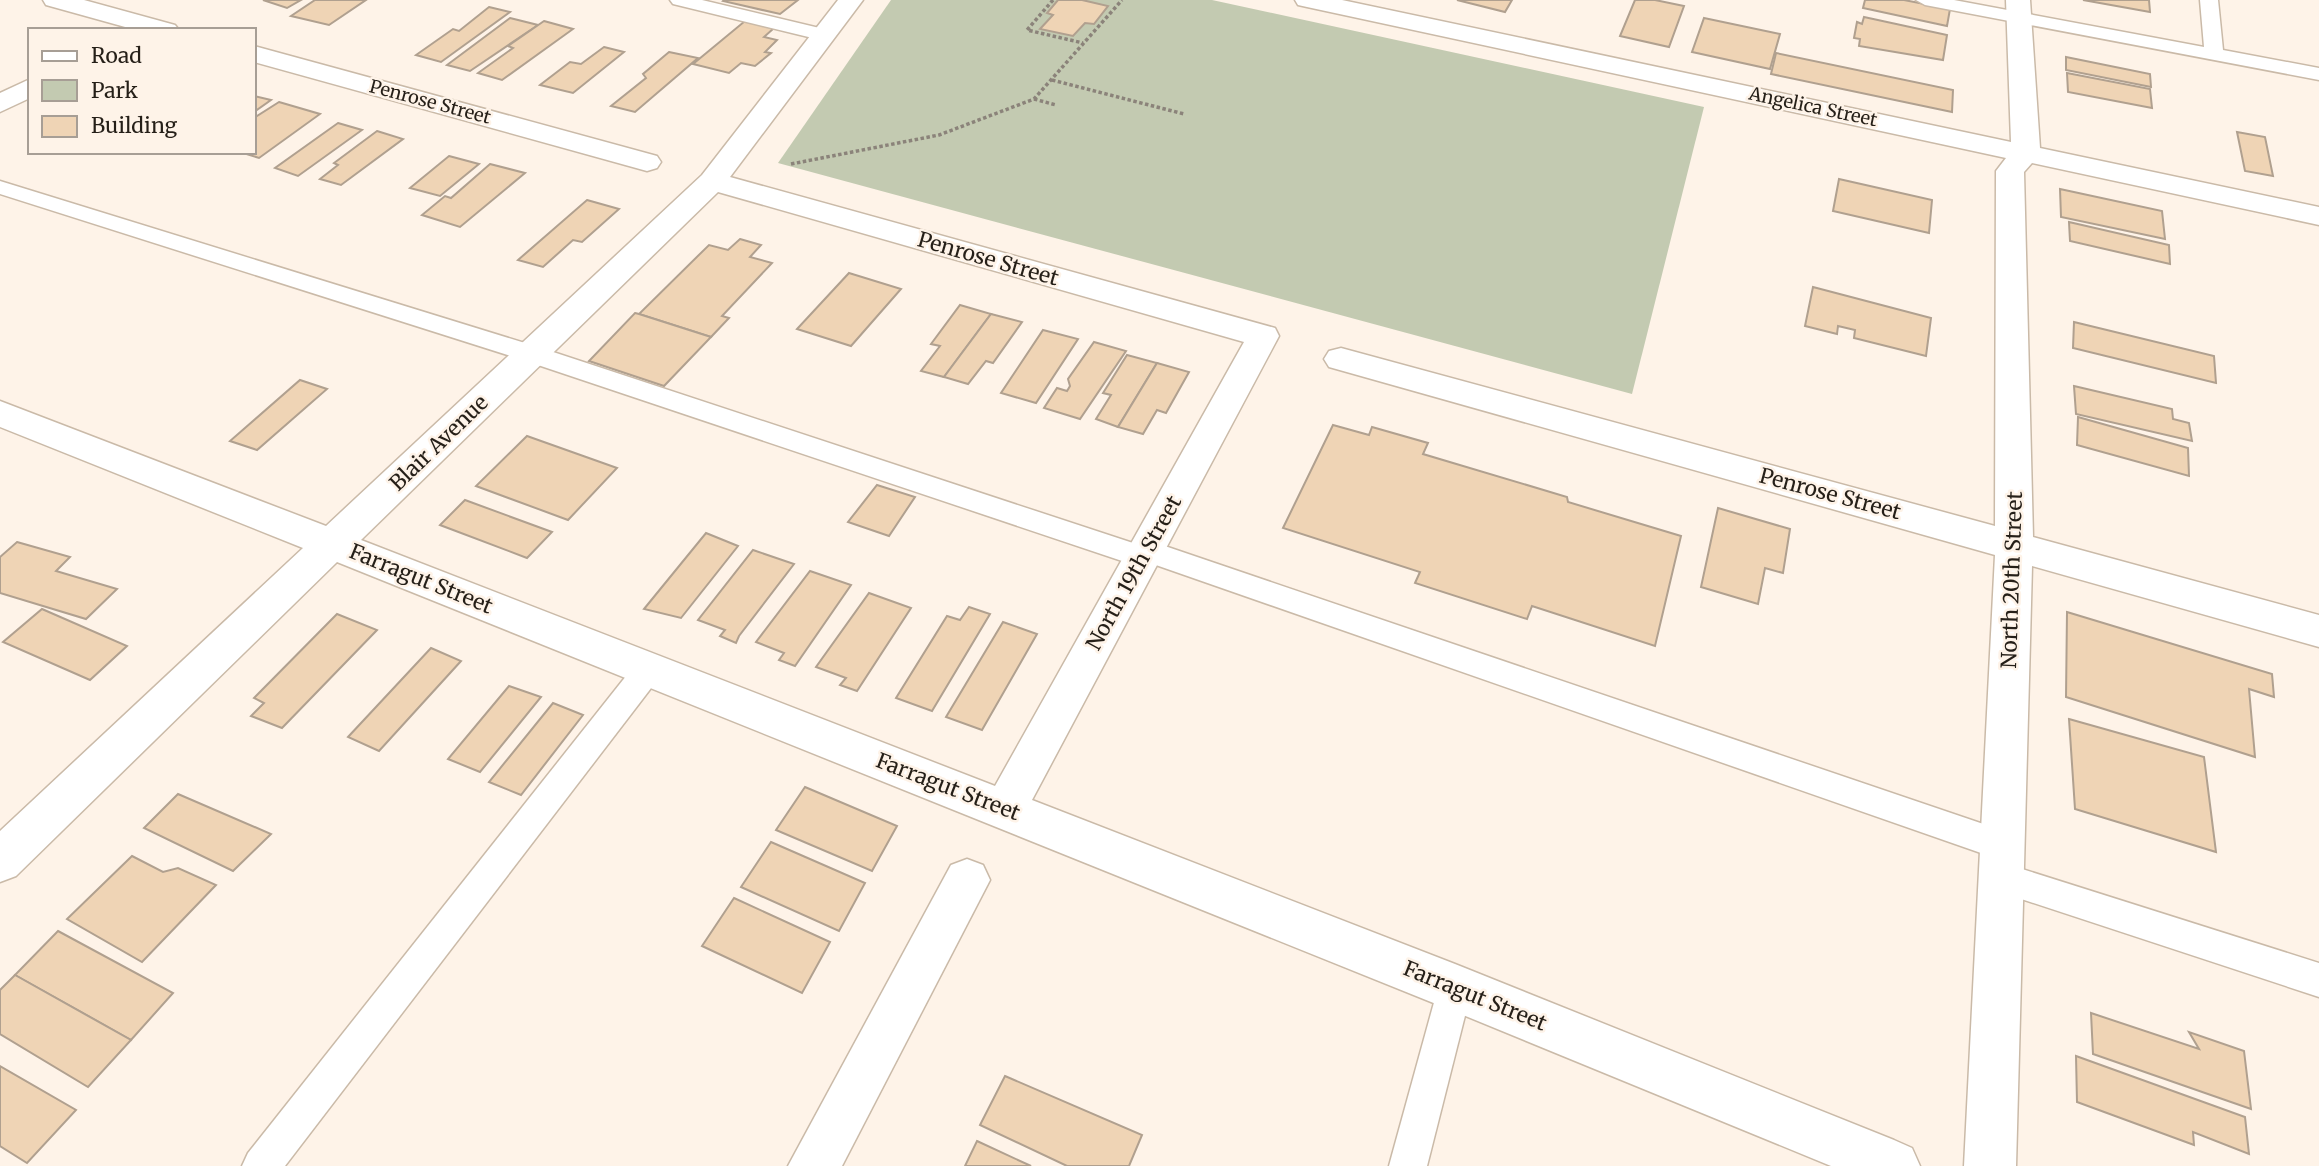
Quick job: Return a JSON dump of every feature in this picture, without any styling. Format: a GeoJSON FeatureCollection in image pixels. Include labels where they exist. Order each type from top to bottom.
{"type":"FeatureCollection","features":[{"type":"Feature","properties":{"kind":"street"},"geometry":{"type":"LineString","coordinates":[[55,0],[134,26]]}},
{"type":"Feature","properties":{"kind":"street","name":"Blair Avenue"},"geometry":{"type":"LineString","coordinates":[[0,861],[712,181],[851,0]]}},
{"type":"Feature","properties":{"kind":"street","name":"Angelica Street"},"geometry":{"type":"LineString","coordinates":[[1307,0],[1408,10],[2026,152],[2319,216]]}},
{"type":"Feature","properties":{"kind":"street"},"geometry":{"type":"LineString","coordinates":[[2019,9],[2026,152]]}},
{"type":"Feature","properties":{"kind":"street","name":"Penrose Street"},"geometry":{"type":"LineString","coordinates":[[256,55],[647,162]]}},
{"type":"Feature","properties":{"kind":"street"},"geometry":{"type":"LineString","coordinates":[[0,104],[28,88]]}},
{"type":"Feature","properties":{"kind":"street","name":"North 20th Street"},"geometry":{"type":"LineString","coordinates":[[1990,1166],[2014,545],[2010,171],[2026,152]]}},
{"type":"Feature","properties":{"kind":"street","name":"Penrose Street"},"geometry":{"type":"LineString","coordinates":[[712,181],[1263,336]]}},
{"type":"Feature","properties":{"kind":"street","name":"North 19th Street"},"geometry":{"type":"LineString","coordinates":[[1005,809],[1263,336]]}},
{"type":"Feature","properties":{"kind":"street","name":"Penrose Street"},"geometry":{"type":"LineString","coordinates":[[1341,359],[2319,631]]}},
{"type":"Feature","properties":{"kind":"street","name":"Farragut Street"},"geometry":{"type":"LineString","coordinates":[[0,413],[1005,809],[1894,1166]]}},
{"type":"Feature","properties":{"kind":"street"},"geometry":{"type":"LineString","coordinates":[[814,1166],[967,880]]}},
{"type":"Feature","properties":{"kind":"lane"},"geometry":{"type":"LineString","coordinates":[[680,0],[825,35]]}},
{"type":"Feature","properties":{"kind":"lane"},"geometry":{"type":"LineString","coordinates":[[1925,0],[2019,9],[2214,54],[2319,74]]}},
{"type":"Feature","properties":{"kind":"lane"},"geometry":{"type":"LineString","coordinates":[[2208,0],[2214,54]]}},
{"type":"Feature","properties":{"kind":"lane"},"geometry":{"type":"LineString","coordinates":[[0,187],[532,354],[1144,554],[2001,861],[2319,981]]}},
{"type":"Feature","properties":{"kind":"lane"},"geometry":{"type":"LineString","coordinates":[[261,1166],[648,670]]}},
{"type":"Feature","properties":{"kind":"lane"},"geometry":{"type":"LineString","coordinates":[[1408,1166],[1455,988]]}},
{"type":"Feature","properties":{"kind":"path"},"geometry":{"type":"LineString","coordinates":[[1053,0],[1027,30],[1083,43]]}},
{"type":"Feature","properties":{"kind":"path"},"geometry":{"type":"LineString","coordinates":[[782,166],[939,135],[1034,99],[1122,0]]}},
{"type":"Feature","properties":{"kind":"path"},"geometry":{"type":"LineString","coordinates":[[1052,80],[1184,114]]}},
{"type":"Feature","properties":{"kind":"path"},"geometry":{"type":"LineString","coordinates":[[1034,99],[1055,105]]}},
{"type":"Feature","properties":{"kind":"green space"},"geometry":{"type":"Polygon","coordinates":[[[891,0],[1212,0],[1704,107],[1632,394],[778,163],[891,0]]]}},
{"type":"Feature","properties":{"kind":"building"},"geometry":{"type":"Polygon","coordinates":[[[263,0],[301,0],[287,8],[263,0]]]}},
{"type":"Feature","properties":{"kind":"building"},"geometry":{"type":"Polygon","coordinates":[[[315,0],[366,0],[329,25],[291,16],[315,0]]]}},
{"type":"Feature","properties":{"kind":"building"},"geometry":{"type":"Polygon","coordinates":[[[724,0],[798,0],[780,14],[724,0]]]}},
{"type":"Feature","properties":{"kind":"building"},"geometry":{"type":"Polygon","coordinates":[[[1058,0],[1082,0],[1108,6],[1094,24],[1085,23],[1073,36],[1040,29],[1053,15],[1047,13],[1058,0]]]}},
{"type":"Feature","properties":{"kind":"building"},"geometry":{"type":"Polygon","coordinates":[[[1457,0],[1512,0],[1505,12],[1457,0]]]}},
{"type":"Feature","properties":{"kind":"building"},"geometry":{"type":"Polygon","coordinates":[[[1635,0],[1655,0],[1684,6],[1669,47],[1620,36],[1635,0]]]}},
{"type":"Feature","properties":{"kind":"building"},"geometry":{"type":"Polygon","coordinates":[[[1865,0],[1904,0],[1950,9],[1947,26],[1863,8],[1865,0]]]}},
{"type":"Feature","properties":{"kind":"building"},"geometry":{"type":"Polygon","coordinates":[[[2083,0],[2149,0],[2150,12],[2083,0]]]}},
{"type":"Feature","properties":{"kind":"building"},"geometry":{"type":"Polygon","coordinates":[[[489,7],[510,12],[441,62],[416,55],[453,29],[459,31],[489,7]]]}},
{"type":"Feature","properties":{"kind":"building"},"geometry":{"type":"Polygon","coordinates":[[[1864,17],[1947,35],[1943,60],[1859,46],[1860,39],[1854,38],[1857,22],[1862,24],[1864,17]]]}},
{"type":"Feature","properties":{"kind":"building"},"geometry":{"type":"Polygon","coordinates":[[[510,18],[538,25],[470,71],[447,65],[510,18]]]}},
{"type":"Feature","properties":{"kind":"building"},"geometry":{"type":"Polygon","coordinates":[[[1704,18],[1780,34],[1770,69],[1692,52],[1704,18]]]}},
{"type":"Feature","properties":{"kind":"building"},"geometry":{"type":"Polygon","coordinates":[[[544,21],[573,29],[502,80],[478,73],[513,48],[508,46],[544,21]]]}},
{"type":"Feature","properties":{"kind":"building"},"geometry":{"type":"Polygon","coordinates":[[[745,21],[774,28],[764,37],[777,40],[765,52],[771,53],[755,66],[741,63],[729,73],[693,64],[745,21]]]}},
{"type":"Feature","properties":{"kind":"building"},"geometry":{"type":"Polygon","coordinates":[[[604,47],[624,52],[573,93],[540,85],[570,62],[581,64],[604,47]]]}},
{"type":"Feature","properties":{"kind":"building"},"geometry":{"type":"Polygon","coordinates":[[[669,52],[698,58],[635,112],[611,106],[646,78],[643,74],[669,52]]]}},
{"type":"Feature","properties":{"kind":"building"},"geometry":{"type":"Polygon","coordinates":[[[1776,53],[1953,90],[1952,112],[1771,74],[1776,53]]]}},
{"type":"Feature","properties":{"kind":"building"},"geometry":{"type":"Polygon","coordinates":[[[2066,57],[2150,74],[2151,87],[2066,70],[2066,57]]]}},
{"type":"Feature","properties":{"kind":"building"},"geometry":{"type":"Polygon","coordinates":[[[2067,73],[2150,89],[2152,108],[2068,92],[2067,73]]]}},
{"type":"Feature","properties":{"kind":"building"},"geometry":{"type":"Polygon","coordinates":[[[256,96],[271,100],[256,111],[256,96]]]}},
{"type":"Feature","properties":{"kind":"building"},"geometry":{"type":"Polygon","coordinates":[[[279,102],[320,114],[259,158],[246,154],[256,154],[256,117],[279,102]]]}},
{"type":"Feature","properties":{"kind":"building"},"geometry":{"type":"Polygon","coordinates":[[[338,123],[362,130],[298,176],[275,168],[338,123]]]}},
{"type":"Feature","properties":{"kind":"building"},"geometry":{"type":"Polygon","coordinates":[[[377,131],[403,139],[341,185],[320,179],[338,165],[334,163],[377,131]]]}},
{"type":"Feature","properties":{"kind":"building"},"geometry":{"type":"Polygon","coordinates":[[[2237,132],[2265,137],[2273,176],[2245,171],[2237,132]]]}},
{"type":"Feature","properties":{"kind":"building"},"geometry":{"type":"Polygon","coordinates":[[[449,156],[479,164],[440,196],[410,188],[449,156]]]}},
{"type":"Feature","properties":{"kind":"building"},"geometry":{"type":"Polygon","coordinates":[[[490,164],[525,173],[460,227],[422,215],[445,196],[451,198],[490,164]]]}},
{"type":"Feature","properties":{"kind":"building"},"geometry":{"type":"Polygon","coordinates":[[[1839,179],[1932,200],[1929,233],[1833,211],[1839,179]]]}},
{"type":"Feature","properties":{"kind":"building"},"geometry":{"type":"Polygon","coordinates":[[[2060,189],[2162,211],[2165,239],[2061,217],[2060,189]]]}},
{"type":"Feature","properties":{"kind":"building"},"geometry":{"type":"Polygon","coordinates":[[[587,200],[619,209],[582,242],[573,240],[543,267],[518,260],[587,200]]]}},
{"type":"Feature","properties":{"kind":"building"},"geometry":{"type":"Polygon","coordinates":[[[2069,222],[2169,245],[2170,264],[2070,241],[2069,222]]]}},
{"type":"Feature","properties":{"kind":"building"},"geometry":{"type":"Polygon","coordinates":[[[740,239],[761,245],[750,257],[772,263],[722,316],[729,318],[711,337],[639,314],[709,245],[728,250],[740,239]]]}},
{"type":"Feature","properties":{"kind":"building"},"geometry":{"type":"Polygon","coordinates":[[[849,273],[901,289],[851,346],[797,329],[849,273]]]}},
{"type":"Feature","properties":{"kind":"building"},"geometry":{"type":"Polygon","coordinates":[[[1813,287],[1931,318],[1926,356],[1854,338],[1855,330],[1838,326],[1837,334],[1805,326],[1813,287]]]}},
{"type":"Feature","properties":{"kind":"building"},"geometry":{"type":"Polygon","coordinates":[[[960,305],[991,314],[944,377],[921,371],[940,346],[931,344],[960,305]]]}},
{"type":"Feature","properties":{"kind":"building"},"geometry":{"type":"Polygon","coordinates":[[[635,313],[711,337],[664,386],[589,361],[635,313]]]}},
{"type":"Feature","properties":{"kind":"building"},"geometry":{"type":"Polygon","coordinates":[[[991,314],[1022,322],[993,363],[986,361],[968,384],[944,377],[991,314]]]}},
{"type":"Feature","properties":{"kind":"building"},"geometry":{"type":"Polygon","coordinates":[[[2074,322],[2214,356],[2216,383],[2073,348],[2074,322]]]}},
{"type":"Feature","properties":{"kind":"building"},"geometry":{"type":"Polygon","coordinates":[[[1043,330],[1078,339],[1036,403],[1001,393],[1043,330]]]}},
{"type":"Feature","properties":{"kind":"building"},"geometry":{"type":"Polygon","coordinates":[[[1094,342],[1126,351],[1080,419],[1044,408],[1057,388],[1067,391],[1070,386],[1068,379],[1094,342]]]}},
{"type":"Feature","properties":{"kind":"building"},"geometry":{"type":"Polygon","coordinates":[[[1127,355],[1157,363],[1118,427],[1096,419],[1111,395],[1103,393],[1127,355]]]}},
{"type":"Feature","properties":{"kind":"building"},"geometry":{"type":"Polygon","coordinates":[[[1157,363],[1189,372],[1166,413],[1157,410],[1143,434],[1118,427],[1157,363]]]}},
{"type":"Feature","properties":{"kind":"building"},"geometry":{"type":"Polygon","coordinates":[[[300,380],[327,389],[257,450],[230,441],[300,380]]]}},
{"type":"Feature","properties":{"kind":"building"},"geometry":{"type":"Polygon","coordinates":[[[2074,386],[2172,409],[2173,419],[2189,423],[2192,441],[2076,414],[2074,386]]]}},
{"type":"Feature","properties":{"kind":"building"},"geometry":{"type":"Polygon","coordinates":[[[2078,417],[2188,448],[2189,476],[2077,445],[2078,417]]]}},
{"type":"Feature","properties":{"kind":"building"},"geometry":{"type":"Polygon","coordinates":[[[1333,425],[1369,435],[1372,427],[1428,443],[1423,454],[1567,497],[1568,502],[1681,536],[1655,646],[1532,606],[1527,619],[1415,583],[1420,572],[1283,528],[1333,425]]]}},
{"type":"Feature","properties":{"kind":"building"},"geometry":{"type":"Polygon","coordinates":[[[527,436],[617,468],[568,520],[476,486],[527,436]]]}},
{"type":"Feature","properties":{"kind":"building"},"geometry":{"type":"Polygon","coordinates":[[[877,485],[915,497],[889,536],[848,522],[877,485]]]}},
{"type":"Feature","properties":{"kind":"building"},"geometry":{"type":"Polygon","coordinates":[[[465,500],[552,532],[527,558],[440,525],[465,500]]]}},
{"type":"Feature","properties":{"kind":"building"},"geometry":{"type":"Polygon","coordinates":[[[1718,508],[1790,529],[1783,573],[1765,568],[1758,604],[1701,587],[1718,508]]]}},
{"type":"Feature","properties":{"kind":"building"},"geometry":{"type":"Polygon","coordinates":[[[706,533],[738,546],[681,618],[644,609],[706,533]]]}},
{"type":"Feature","properties":{"kind":"building"},"geometry":{"type":"Polygon","coordinates":[[[17,542],[70,557],[56,571],[117,589],[86,619],[0,593],[0,557],[17,542]]]}},
{"type":"Feature","properties":{"kind":"building"},"geometry":{"type":"Polygon","coordinates":[[[753,550],[794,564],[736,643],[720,636],[725,630],[698,620],[753,550]]]}},
{"type":"Feature","properties":{"kind":"building"},"geometry":{"type":"Polygon","coordinates":[[[810,571],[851,585],[795,666],[779,660],[784,653],[756,642],[810,571]]]}},
{"type":"Feature","properties":{"kind":"building"},"geometry":{"type":"Polygon","coordinates":[[[869,593],[911,608],[857,691],[840,685],[846,678],[816,667],[869,593]]]}},
{"type":"Feature","properties":{"kind":"building"},"geometry":{"type":"Polygon","coordinates":[[[969,607],[990,614],[932,711],[896,698],[947,616],[960,620],[969,607]]]}},
{"type":"Feature","properties":{"kind":"building"},"geometry":{"type":"Polygon","coordinates":[[[42,609],[127,646],[90,680],[3,642],[42,609]]]}},
{"type":"Feature","properties":{"kind":"building"},"geometry":{"type":"Polygon","coordinates":[[[2067,612],[2272,674],[2274,697],[2249,689],[2255,757],[2066,697],[2067,612]]]}},
{"type":"Feature","properties":{"kind":"building"},"geometry":{"type":"Polygon","coordinates":[[[337,614],[377,630],[282,728],[251,716],[264,703],[254,698],[337,614]]]}},
{"type":"Feature","properties":{"kind":"building"},"geometry":{"type":"Polygon","coordinates":[[[1003,622],[1037,634],[982,730],[946,717],[1003,622]]]}},
{"type":"Feature","properties":{"kind":"building"},"geometry":{"type":"Polygon","coordinates":[[[431,648],[461,661],[379,751],[348,737],[431,648]]]}},
{"type":"Feature","properties":{"kind":"building"},"geometry":{"type":"Polygon","coordinates":[[[509,686],[541,697],[480,772],[448,759],[509,686]]]}},
{"type":"Feature","properties":{"kind":"building"},"geometry":{"type":"Polygon","coordinates":[[[553,703],[583,715],[521,795],[489,782],[553,703]]]}},
{"type":"Feature","properties":{"kind":"building"},"geometry":{"type":"Polygon","coordinates":[[[2069,719],[2204,757],[2216,852],[2075,809],[2069,719]]]}},
{"type":"Feature","properties":{"kind":"building"},"geometry":{"type":"Polygon","coordinates":[[[805,787],[897,826],[872,871],[776,830],[805,787]]]}},
{"type":"Feature","properties":{"kind":"building"},"geometry":{"type":"Polygon","coordinates":[[[178,794],[271,834],[233,871],[144,828],[178,794]]]}},
{"type":"Feature","properties":{"kind":"building"},"geometry":{"type":"Polygon","coordinates":[[[771,842],[865,883],[839,931],[741,887],[771,842]]]}},
{"type":"Feature","properties":{"kind":"building"},"geometry":{"type":"Polygon","coordinates":[[[132,856],[163,872],[178,868],[216,885],[142,962],[67,919],[132,856]]]}},
{"type":"Feature","properties":{"kind":"building"},"geometry":{"type":"Polygon","coordinates":[[[734,898],[830,942],[802,993],[702,946],[734,898]]]}},
{"type":"Feature","properties":{"kind":"building"},"geometry":{"type":"Polygon","coordinates":[[[58,931],[173,993],[131,1040],[15,975],[58,931]]]}},
{"type":"Feature","properties":{"kind":"building"},"geometry":{"type":"Polygon","coordinates":[[[15,975],[131,1040],[88,1087],[0,1034],[0,990],[15,975]]]}},
{"type":"Feature","properties":{"kind":"building"},"geometry":{"type":"Polygon","coordinates":[[[2091,1013],[2199,1049],[2189,1032],[2244,1051],[2251,1109],[2093,1054],[2091,1013]]]}},
{"type":"Feature","properties":{"kind":"building"},"geometry":{"type":"Polygon","coordinates":[[[2076,1056],[2245,1117],[2249,1154],[2193,1132],[2194,1145],[2077,1102],[2076,1056]]]}},
{"type":"Feature","properties":{"kind":"building"},"geometry":{"type":"Polygon","coordinates":[[[0,1066],[76,1110],[27,1163],[0,1146],[0,1066]]]}},
{"type":"Feature","properties":{"kind":"building"},"geometry":{"type":"Polygon","coordinates":[[[1005,1076],[1142,1135],[1129,1166],[1067,1166],[980,1125],[1005,1076]]]}},
{"type":"Feature","properties":{"kind":"building"},"geometry":{"type":"Polygon","coordinates":[[[977,1141],[1031,1166],[965,1166],[977,1141]]]}}]}
